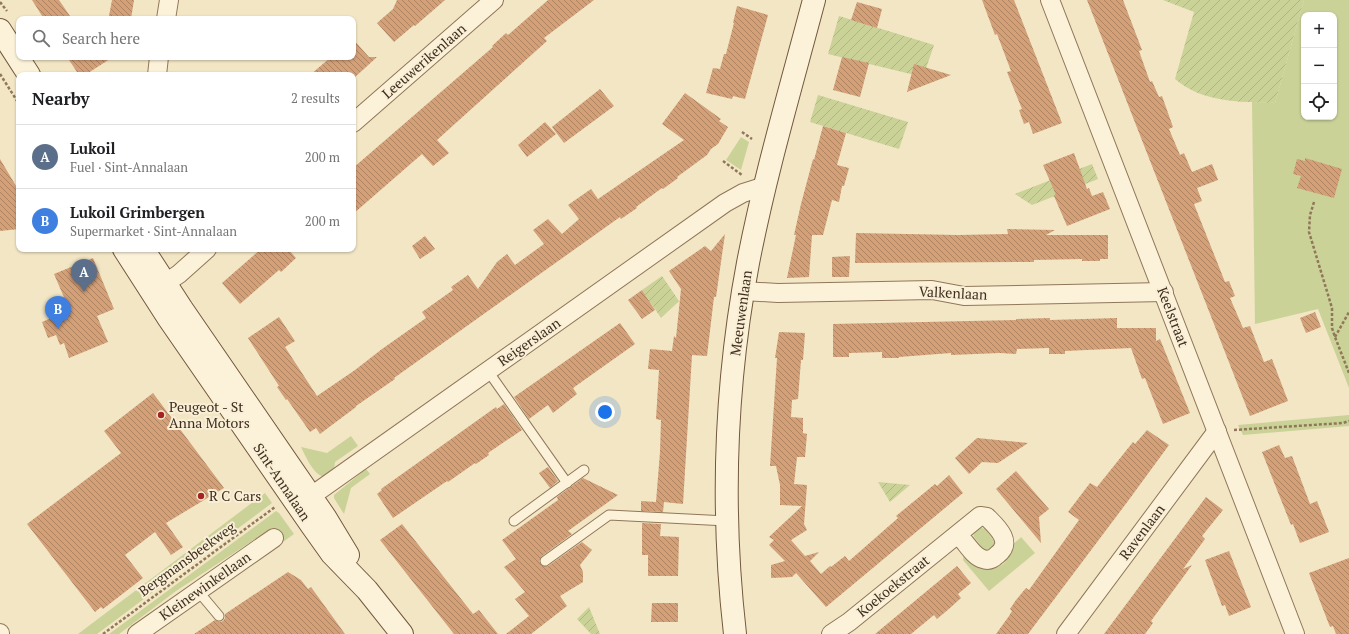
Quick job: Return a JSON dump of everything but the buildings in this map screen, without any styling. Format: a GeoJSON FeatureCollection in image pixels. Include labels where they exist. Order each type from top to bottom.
{"type":"FeatureCollection","features":[{"type":"Feature","properties":{"kind":"street"},"geometry":{"type":"LineString","coordinates":[[166,16],[169,0]]}},
{"type":"Feature","properties":{"kind":"street","name":"Leeuwerikenlaan"},"geometry":{"type":"LineString","coordinates":[[356,120],[494,0]]}},
{"type":"Feature","properties":{"kind":"street","name":"Meeuwenlaan"},"geometry":{"type":"LineString","coordinates":[[735,634],[728,554],[728,465],[731,398],[743,291],[765,186],[814,0]]}},
{"type":"Feature","properties":{"kind":"street","name":"Keelstraat"},"geometry":{"type":"LineString","coordinates":[[1050,0],[1295,634]]}},
{"type":"Feature","properties":{"kind":"street"},"geometry":{"type":"LineString","coordinates":[[0,30],[16,55]]}},
{"type":"Feature","properties":{"kind":"street"},"geometry":{"type":"LineString","coordinates":[[0,58],[16,82]]}},
{"type":"Feature","properties":{"kind":"street"},"geometry":{"type":"LineString","coordinates":[[19,60],[27,72]]}},
{"type":"Feature","properties":{"kind":"street"},"geometry":{"type":"LineString","coordinates":[[158,72],[160,60]]}},
{"type":"Feature","properties":{"kind":"street","name":"Reigerslaan"},"geometry":{"type":"LineString","coordinates":[[295,502],[488,371],[734,198],[765,186]]}},
{"type":"Feature","properties":{"kind":"street","name":"Sint-Annalaan"},"geometry":{"type":"LineString","coordinates":[[127,252],[159,288],[295,502],[339,538],[367,590],[402,634]]}},
{"type":"Feature","properties":{"kind":"street","name":"Sint-Annalaan"},"geometry":{"type":"LineString","coordinates":[[144,252],[159,288]]}},
{"type":"Feature","properties":{"kind":"street"},"geometry":{"type":"LineString","coordinates":[[159,288],[203,252]]}},
{"type":"Feature","properties":{"kind":"street","name":"Valkenlaan"},"geometry":{"type":"LineString","coordinates":[[743,291],[778,293],[932,290],[964,296],[1164,292]]}},
{"type":"Feature","properties":{"kind":"street","name":"Ravenlaan"},"geometry":{"type":"LineString","coordinates":[[1066,634],[1217,430]]}},
{"type":"Feature","properties":{"kind":"street","name":"Koekoekstraat"},"geometry":{"type":"LineString","coordinates":[[831,634],[849,622],[954,537]]}},
{"type":"Feature","properties":{"kind":"street","name":"Kleinewinkellaan"},"geometry":{"type":"LineString","coordinates":[[137,634],[274,538]]}},
{"type":"Feature","properties":{"kind":"lane"},"geometry":{"type":"LineString","coordinates":[[488,371],[567,483]]}},
{"type":"Feature","properties":{"kind":"lane"},"geometry":{"type":"LineString","coordinates":[[514,521],[584,470]]}},
{"type":"Feature","properties":{"kind":"lane"},"geometry":{"type":"LineString","coordinates":[[545,561],[609,515],[728,520]]}},
{"type":"Feature","properties":{"kind":"lane"},"geometry":{"type":"LineString","coordinates":[[198,591],[219,616]]}},
{"type":"Feature","properties":{"kind":"path"},"geometry":{"type":"LineString","coordinates":[[0,74],[16,99]]}},
{"type":"Feature","properties":{"kind":"path"},"geometry":{"type":"LineString","coordinates":[[742,132],[752,139]]}},
{"type":"Feature","properties":{"kind":"path"},"geometry":{"type":"LineString","coordinates":[[723,161],[743,176]]}},
{"type":"Feature","properties":{"kind":"path"},"geometry":{"type":"LineString","coordinates":[[1314,202],[1310,215],[1309,232],[1332,308],[1332,328],[1349,373]]}},
{"type":"Feature","properties":{"kind":"path"},"geometry":{"type":"LineString","coordinates":[[1335,337],[1349,312]]}},
{"type":"Feature","properties":{"kind":"path"},"geometry":{"type":"LineString","coordinates":[[1217,430],[1344,423],[1349,421]]}},
{"type":"Feature","properties":{"kind":"path","name":"Bergmansbeekweg"},"geometry":{"type":"LineString","coordinates":[[103,634],[295,502]]}},
{"type":"Feature","properties":{"kind":"green space"},"geometry":{"type":"Polygon","coordinates":[[[1163,0],[1304,0],[1275,103],[1222,100],[1198,93],[1175,79],[1194,12],[1163,0]]]}},
{"type":"Feature","properties":{"kind":"green space"},"geometry":{"type":"Polygon","coordinates":[[[1304,0],[1349,0],[1349,388],[1318,309],[1255,324],[1252,102],[1275,103],[1304,0]]]}},
{"type":"Feature","properties":{"kind":"green space"},"geometry":{"type":"Polygon","coordinates":[[[839,16],[934,45],[923,77],[828,54],[839,16]]]}},
{"type":"Feature","properties":{"kind":"green space"},"geometry":{"type":"Polygon","coordinates":[[[818,95],[908,122],[899,149],[810,122],[818,95]]]}},
{"type":"Feature","properties":{"kind":"green space"},"geometry":{"type":"Polygon","coordinates":[[[741,137],[749,142],[741,170],[726,160],[741,137]]]}},
{"type":"Feature","properties":{"kind":"green space"},"geometry":{"type":"Polygon","coordinates":[[[1092,164],[1098,179],[1032,205],[1015,194],[1092,164]]]}},
{"type":"Feature","properties":{"kind":"green space"},"geometry":{"type":"Polygon","coordinates":[[[662,276],[679,301],[661,318],[642,290],[662,276]]]}},
{"type":"Feature","properties":{"kind":"green space"},"geometry":{"type":"Polygon","coordinates":[[[1349,415],[1349,426],[1243,435],[1238,425],[1349,415]]]}},
{"type":"Feature","properties":{"kind":"green space"},"geometry":{"type":"Polygon","coordinates":[[[351,436],[358,446],[335,462],[334,469],[324,477],[313,469],[301,447],[327,453],[351,436]]]}},
{"type":"Feature","properties":{"kind":"green space"},"geometry":{"type":"Polygon","coordinates":[[[366,469],[370,474],[351,488],[344,514],[334,498],[334,495],[366,469]]]}},
{"type":"Feature","properties":{"kind":"green space"},"geometry":{"type":"Polygon","coordinates":[[[878,482],[910,485],[890,502],[878,482]]]}},
{"type":"Feature","properties":{"kind":"green space"},"geometry":{"type":"Polygon","coordinates":[[[265,493],[272,503],[97,634],[78,634],[265,493]]]}},
{"type":"Feature","properties":{"kind":"green space"},"geometry":{"type":"Polygon","coordinates":[[[276,511],[294,534],[283,542],[272,528],[176,591],[119,634],[109,634],[276,511]]]}},
{"type":"Feature","properties":{"kind":"green space"},"geometry":{"type":"Polygon","coordinates":[[[979,527],[985,529],[995,542],[996,544],[992,552],[985,551],[974,537],[973,533],[979,527]]]}},
{"type":"Feature","properties":{"kind":"green space"},"geometry":{"type":"Polygon","coordinates":[[[1021,537],[1035,553],[989,591],[963,560],[964,553],[992,568],[997,567],[1006,561],[1013,545],[1021,537]]]}},
{"type":"Feature","properties":{"kind":"green space"},"geometry":{"type":"Polygon","coordinates":[[[589,607],[600,634],[591,634],[577,619],[589,607]]]}},
{"type":"Feature","properties":{"kind":"place","name":"Lukoil"},"geometry":{"type":"Point","coordinates":[84,292]}},
{"type":"Feature","properties":{"kind":"place","name":"Lukoil Grimbergen"},"geometry":{"type":"Point","coordinates":[58,329]}},
{"type":"Feature","properties":{"kind":"place","name":"Peugeot - St Anna Motors"},"geometry":{"type":"Point","coordinates":[161,415]}},
{"type":"Feature","properties":{"kind":"place","name":"R C Cars"},"geometry":{"type":"Point","coordinates":[201,496]}}]}
